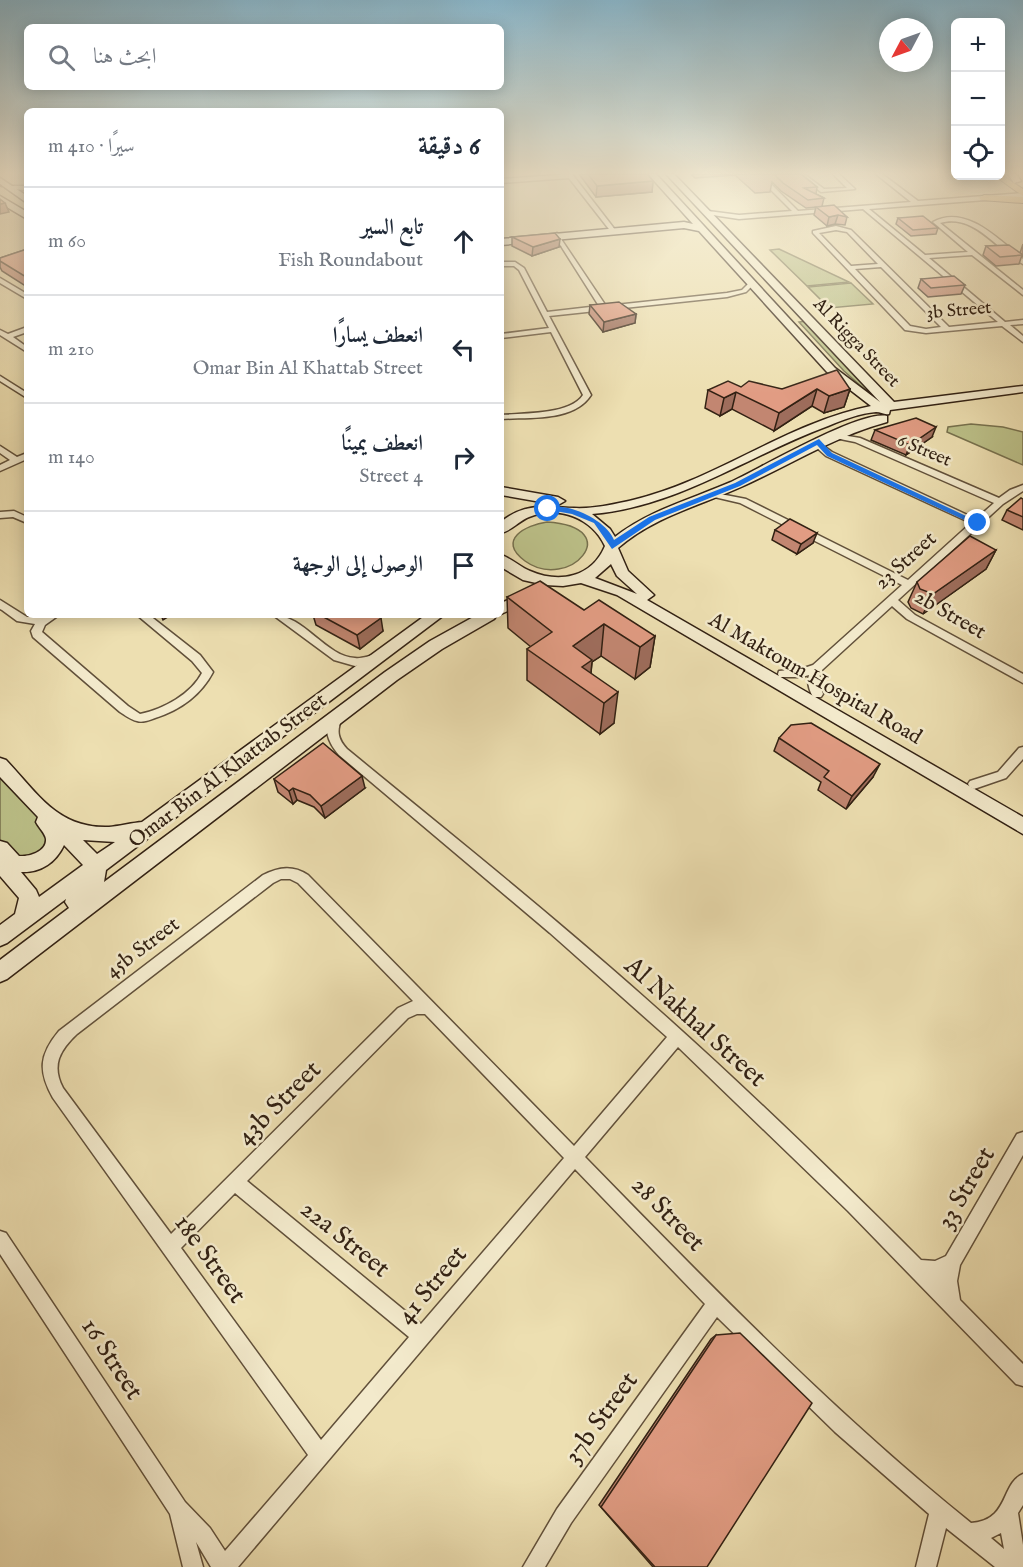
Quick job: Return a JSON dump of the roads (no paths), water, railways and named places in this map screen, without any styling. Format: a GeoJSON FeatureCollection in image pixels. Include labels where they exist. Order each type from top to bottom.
{"type":"FeatureCollection","features":[{"type":"Feature","properties":{"kind":"main road","name":"Al Rigga Street"},"geometry":{"type":"LineString","coordinates":[[719,247],[831,370],[894,412]]}},
{"type":"Feature","properties":{"kind":"main road","name":"Al Rigga Street"},"geometry":{"type":"LineString","coordinates":[[740,247],[894,412]]}},
{"type":"Feature","properties":{"kind":"main road"},"geometry":{"type":"LineString","coordinates":[[766,299],[778,303],[791,315],[802,314]]}},
{"type":"Feature","properties":{"kind":"main road"},"geometry":{"type":"LineString","coordinates":[[831,370],[853,401],[854,406],[849,414]]}},
{"type":"Feature","properties":{"kind":"main road"},"geometry":{"type":"LineString","coordinates":[[865,379],[882,390],[898,396],[954,399]]}},
{"type":"Feature","properties":{"kind":"main road"},"geometry":{"type":"LineString","coordinates":[[504,608],[599,569],[612,548],[627,534],[652,518],[713,494],[833,435],[894,412],[954,399],[1023,389]]}},
{"type":"Feature","properties":{"kind":"main road"},"geometry":{"type":"LineString","coordinates":[[504,501],[573,512],[604,510],[638,504],[707,477],[798,434],[849,414],[1023,401]]}},
{"type":"Feature","properties":{"kind":"main road"},"geometry":{"type":"LineString","coordinates":[[504,492],[539,499],[599,500],[625,497],[707,477]]}},
{"type":"Feature","properties":{"kind":"main road"},"geometry":{"type":"LineString","coordinates":[[504,526],[513,518],[523,514],[548,509]]}},
{"type":"Feature","properties":{"kind":"main road","name":"Al Maktoum Hospital Road"},"geometry":{"type":"LineString","coordinates":[[573,512],[596,522],[604,529],[620,570],[638,589],[1023,812]]}},
{"type":"Feature","properties":{"kind":"main road","name":"Al Maktoum Hospital Road"},"geometry":{"type":"LineString","coordinates":[[504,563],[514,571],[530,578],[548,581],[574,580],[622,592],[1023,826]]}},
{"type":"Feature","properties":{"kind":"main road","name":"Omar Bin Al Khattab Street"},"geometry":{"type":"LineString","coordinates":[[0,937],[342,682],[432,618]]}},
{"type":"Feature","properties":{"kind":"main road","name":"Omar Bin Al Khattab Street"},"geometry":{"type":"LineString","coordinates":[[1,971],[413,660],[484,618]]}},
{"type":"Feature","properties":{"kind":"main road"},"geometry":{"type":"LineString","coordinates":[[0,765],[96,866],[96,880],[91,888],[17,948],[1,971]]}},
{"type":"Feature","properties":{"kind":"main road"},"geometry":{"type":"LineString","coordinates":[[0,849],[10,860],[18,864],[29,864],[41,860],[55,844],[52,831],[18,784]]}},
{"type":"Feature","properties":{"kind":"main road"},"geometry":{"type":"LineString","coordinates":[[48,816],[59,824],[88,833],[120,833],[149,827]]}},
{"type":"Feature","properties":{"kind":"main road"},"geometry":{"type":"LineString","coordinates":[[0,861],[29,896],[27,912],[22,921]]}},
{"type":"Feature","properties":{"kind":"street"},"geometry":{"type":"LineString","coordinates":[[565,247],[604,308]]}},
{"type":"Feature","properties":{"kind":"street"},"geometry":{"type":"LineString","coordinates":[[829,247],[848,268],[883,265]]}},
{"type":"Feature","properties":{"kind":"street"},"geometry":{"type":"LineString","coordinates":[[865,247],[947,329]]}},
{"type":"Feature","properties":{"kind":"street"},"geometry":{"type":"LineString","coordinates":[[912,247],[1023,340]]}},
{"type":"Feature","properties":{"kind":"street"},"geometry":{"type":"LineString","coordinates":[[966,247],[1023,293]]}},
{"type":"Feature","properties":{"kind":"street"},"geometry":{"type":"LineString","coordinates":[[1003,247],[1023,262]]}},
{"type":"Feature","properties":{"kind":"street"},"geometry":{"type":"LineString","coordinates":[[994,250],[1005,249]]}},
{"type":"Feature","properties":{"kind":"street"},"geometry":{"type":"LineString","coordinates":[[924,257],[982,250]]}},
{"type":"Feature","properties":{"kind":"street"},"geometry":{"type":"LineString","coordinates":[[504,264],[515,264],[522,269],[585,390],[586,400],[569,410],[504,417]]}},
{"type":"Feature","properties":{"kind":"street","name":"3b Street"},"geometry":{"type":"LineString","coordinates":[[848,268],[901,322],[917,331],[1023,321]]}},
{"type":"Feature","properties":{"kind":"street"},"geometry":{"type":"LineString","coordinates":[[0,280],[24,295]]}},
{"type":"Feature","properties":{"kind":"street"},"geometry":{"type":"LineString","coordinates":[[942,281],[952,280]]}},
{"type":"Feature","properties":{"kind":"street"},"geometry":{"type":"LineString","coordinates":[[727,295],[749,289],[752,283]]}},
{"type":"Feature","properties":{"kind":"street"},"geometry":{"type":"LineString","coordinates":[[903,285],[913,284]]}},
{"type":"Feature","properties":{"kind":"street"},"geometry":{"type":"LineString","coordinates":[[544,314],[727,295],[747,295],[766,299]]}},
{"type":"Feature","properties":{"kind":"street"},"geometry":{"type":"LineString","coordinates":[[7,337],[24,330]]}},
{"type":"Feature","properties":{"kind":"street"},"geometry":{"type":"LineString","coordinates":[[504,336],[552,330]]}},
{"type":"Feature","properties":{"kind":"street"},"geometry":{"type":"LineString","coordinates":[[0,332],[24,348]]}},
{"type":"Feature","properties":{"kind":"street"},"geometry":{"type":"LineString","coordinates":[[0,378],[24,394]]}},
{"type":"Feature","properties":{"kind":"street","name":"6 Street"},"geometry":{"type":"LineString","coordinates":[[833,435],[857,440],[1000,502]]}},
{"type":"Feature","properties":{"kind":"street"},"geometry":{"type":"LineString","coordinates":[[819,441],[821,448],[829,454],[978,523]]}},
{"type":"Feature","properties":{"kind":"street"},"geometry":{"type":"LineString","coordinates":[[0,449],[16,461]]}},
{"type":"Feature","properties":{"kind":"street"},"geometry":{"type":"LineString","coordinates":[[0,468],[24,457]]}},
{"type":"Feature","properties":{"kind":"street","name":"23 Street"},"geometry":{"type":"LineString","coordinates":[[817,668],[1000,502],[1023,488]]}},
{"type":"Feature","properties":{"kind":"street"},"geometry":{"type":"LineString","coordinates":[[713,494],[743,501],[909,585]]}},
{"type":"Feature","properties":{"kind":"street"},"geometry":{"type":"LineString","coordinates":[[0,515],[14,514],[24,519]]}},
{"type":"Feature","properties":{"kind":"street","name":"2b Street"},"geometry":{"type":"LineString","coordinates":[[891,600],[911,617],[1023,679]]}},
{"type":"Feature","properties":{"kind":"street"},"geometry":{"type":"LineString","coordinates":[[0,603],[20,620],[28,622],[46,618]]}},
{"type":"Feature","properties":{"kind":"street"},"geometry":{"type":"LineString","coordinates":[[49,618],[36,631],[39,637],[124,709],[139,718],[159,713],[196,689],[202,684],[208,672],[196,658],[146,618]]}},
{"type":"Feature","properties":{"kind":"street"},"geometry":{"type":"LineString","coordinates":[[283,618],[338,657],[355,662],[374,659]]}},
{"type":"Feature","properties":{"kind":"street"},"geometry":{"type":"LineString","coordinates":[[338,657],[345,669],[342,682]]}},
{"type":"Feature","properties":{"kind":"street"},"geometry":{"type":"LineString","coordinates":[[783,674],[802,673],[817,668]]}},
{"type":"Feature","properties":{"kind":"street"},"geometry":{"type":"LineString","coordinates":[[817,668],[813,680],[817,694]]}},
{"type":"Feature","properties":{"kind":"street","name":"Al Nakhal Street"},"geometry":{"type":"LineString","coordinates":[[336,718],[332,726],[332,736],[336,745],[343,752],[540,917],[677,1037],[840,1190],[1023,1377]]}},
{"type":"Feature","properties":{"kind":"street"},"geometry":{"type":"LineString","coordinates":[[974,784],[1002,775],[1023,751]]}},
{"type":"Feature","properties":{"kind":"street","name":"45b Street"},"geometry":{"type":"LineString","coordinates":[[58,1093],[51,1082],[49,1068],[56,1046],[72,1029],[268,879],[276,875],[291,873],[303,879]]}},
{"type":"Feature","properties":{"kind":"street","name":"28 Street"},"geometry":{"type":"LineString","coordinates":[[303,879],[810,1397],[940,1511],[1011,1567]]}},
{"type":"Feature","properties":{"kind":"street","name":"43b Street"},"geometry":{"type":"LineString","coordinates":[[170,1247],[403,1013],[416,1007],[430,1008]]}},
{"type":"Feature","properties":{"kind":"street","name":"41 Street"},"geometry":{"type":"LineString","coordinates":[[224,1567],[677,1037]]}},
{"type":"Feature","properties":{"kind":"street","name":"18e Street"},"geometry":{"type":"LineString","coordinates":[[58,1093],[320,1455]]}},
{"type":"Feature","properties":{"kind":"street","name":"33 Street"},"geometry":{"type":"LineString","coordinates":[[952,1304],[948,1281],[952,1262],[1023,1140]]}},
{"type":"Feature","properties":{"kind":"street","name":"22a Street"},"geometry":{"type":"LineString","coordinates":[[235,1182],[422,1336]]}},
{"type":"Feature","properties":{"kind":"street","name":"16 Street"},"geometry":{"type":"LineString","coordinates":[[0,1239],[178,1509],[203,1535],[224,1567]]}},
{"type":"Feature","properties":{"kind":"street","name":"33 Street"},"geometry":{"type":"LineString","coordinates":[[916,1268],[936,1270],[952,1262]]}},
{"type":"Feature","properties":{"kind":"street","name":"37b Street"},"geometry":{"type":"LineString","coordinates":[[533,1567],[564,1516],[716,1303]]}},
{"type":"Feature","properties":{"kind":"street"},"geometry":{"type":"LineString","coordinates":[[967,1533],[980,1533],[992,1529],[1001,1522],[1023,1484]]}},
{"type":"Feature","properties":{"kind":"street","name":"16 Street"},"geometry":{"type":"LineString","coordinates":[[178,1509],[193,1567]]}},
{"type":"Feature","properties":{"kind":"street"},"geometry":{"type":"LineString","coordinates":[[926,1567],[940,1511]]}},
{"type":"Feature","properties":{"kind":"street"},"geometry":{"type":"LineString","coordinates":[[1008,1511],[1013,1546],[1022,1567]]}}]}
